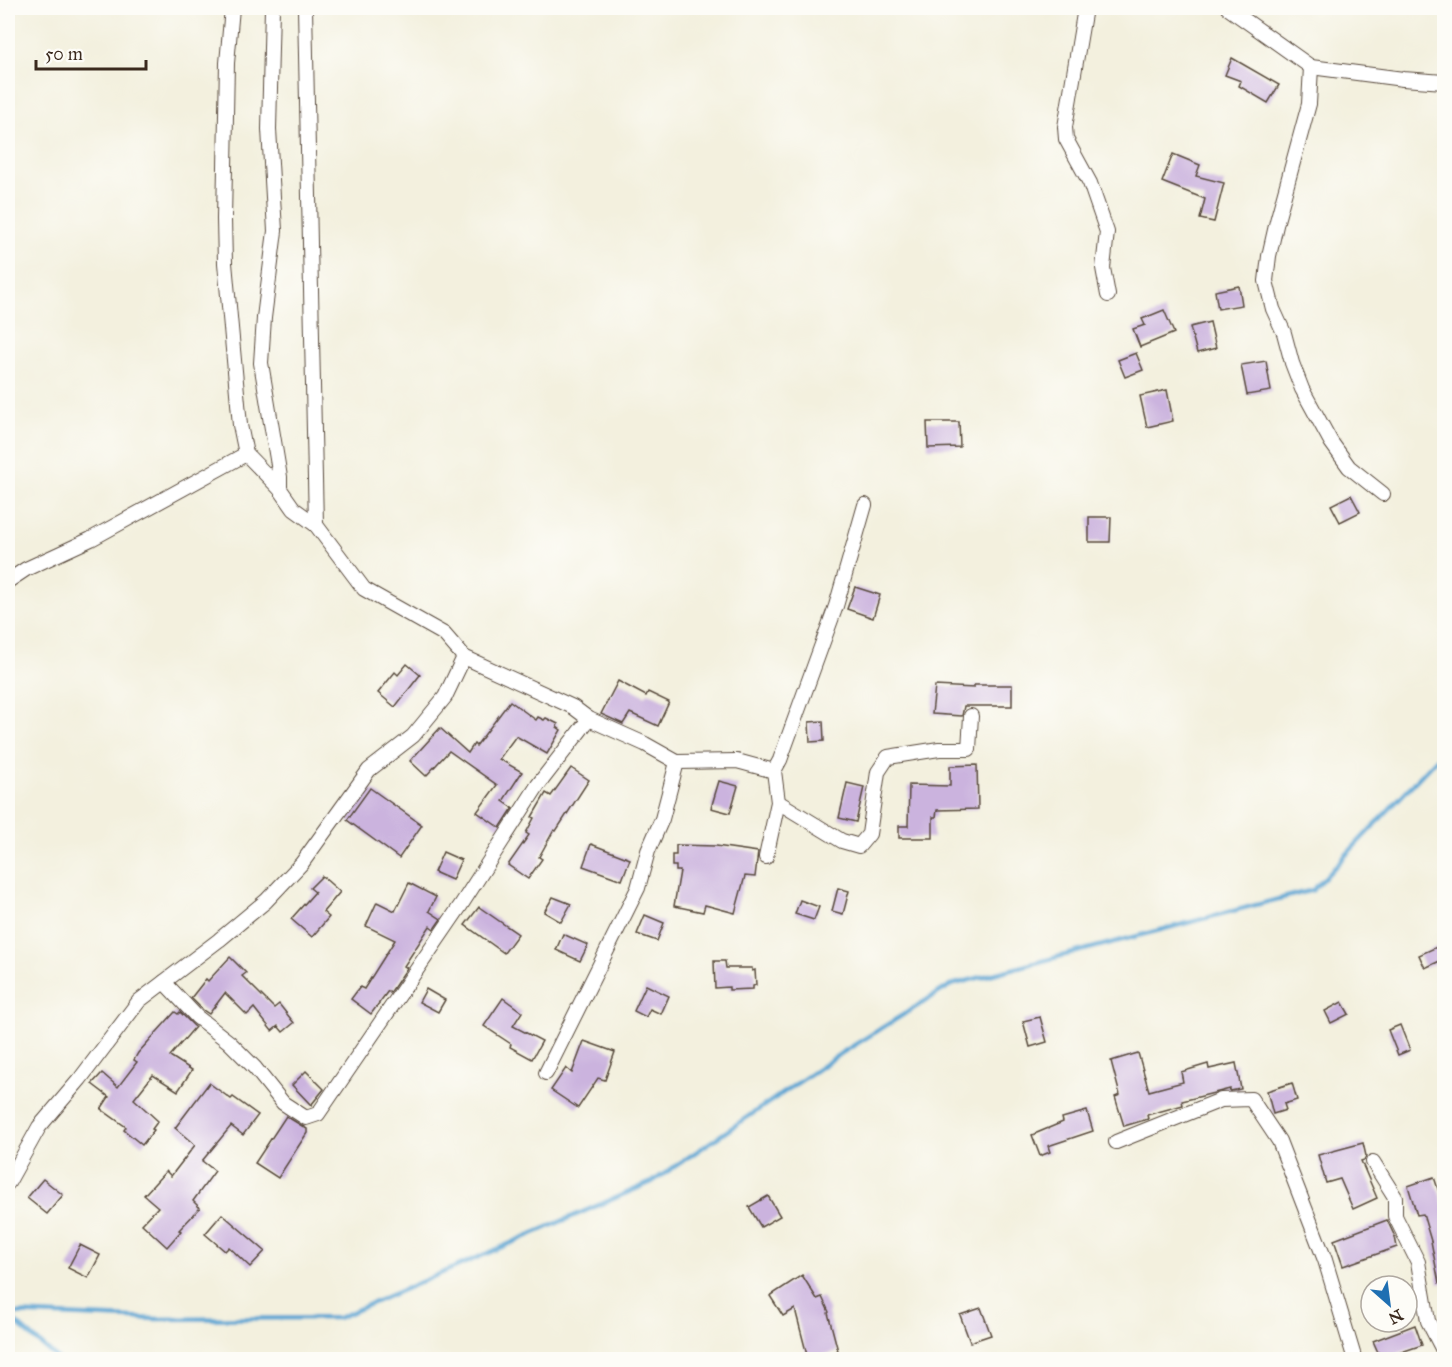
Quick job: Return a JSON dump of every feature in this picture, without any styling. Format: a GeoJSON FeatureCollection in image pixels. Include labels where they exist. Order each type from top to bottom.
{"type":"FeatureCollection","features":[{"type":"Feature","properties":{"kind":"street"},"geometry":{"type":"LineString","coordinates":[[232,8],[227,63],[227,125],[223,173],[225,263],[240,425],[246,454],[280,489],[294,509],[316,525],[364,589],[444,634],[464,657],[573,707],[589,719],[645,744],[676,762],[737,761],[774,771]]}},
{"type":"Feature","properties":{"kind":"street"},"geometry":{"type":"LineString","coordinates":[[272,8],[269,129],[275,231],[261,363],[280,489]]}},
{"type":"Feature","properties":{"kind":"street"},"geometry":{"type":"LineString","coordinates":[[305,8],[316,525]]}},
{"type":"Feature","properties":{"kind":"street"},"geometry":{"type":"LineString","coordinates":[[1085,8],[1065,127],[1066,139],[1090,183],[1107,232],[1103,268],[1108,295]]}},
{"type":"Feature","properties":{"kind":"street"},"geometry":{"type":"LineString","coordinates":[[1228,8],[1311,67],[1444,82]]}},
{"type":"Feature","properties":{"kind":"street"},"geometry":{"type":"LineString","coordinates":[[1311,67],[1309,104],[1277,221],[1266,281],[1273,309],[1284,333],[1299,380],[1326,433],[1349,467],[1383,494]]}},
{"type":"Feature","properties":{"kind":"street"},"geometry":{"type":"LineString","coordinates":[[8,581],[26,569],[91,539],[246,454]]}},
{"type":"Feature","properties":{"kind":"street"},"geometry":{"type":"LineString","coordinates":[[766,857],[778,802],[774,771],[836,606],[865,505]]}},
{"type":"Feature","properties":{"kind":"street"},"geometry":{"type":"LineString","coordinates":[[8,1183],[39,1127],[80,1079],[139,1001],[266,901],[302,863],[369,771],[413,736],[445,697],[464,657]]}},
{"type":"Feature","properties":{"kind":"street"},"geometry":{"type":"LineString","coordinates":[[778,802],[842,842],[859,846],[869,834],[878,772],[888,757],[939,749],[969,749],[971,716]]}},
{"type":"Feature","properties":{"kind":"street"},"geometry":{"type":"LineString","coordinates":[[164,982],[197,1017],[229,1042],[255,1068],[288,1108],[306,1118],[318,1114],[455,914],[538,785],[589,719]]}},
{"type":"Feature","properties":{"kind":"street"},"geometry":{"type":"LineString","coordinates":[[546,1073],[638,888],[648,851],[662,819],[676,762]]}},
{"type":"Feature","properties":{"kind":"street"},"geometry":{"type":"LineString","coordinates":[[1116,1142],[1221,1100],[1251,1100],[1279,1141],[1326,1260],[1355,1359]]}},
{"type":"Feature","properties":{"kind":"street"},"geometry":{"type":"LineString","coordinates":[[1373,1162],[1395,1197],[1395,1216],[1418,1262],[1428,1321],[1444,1352]]}},
{"type":"Feature","properties":{"kind":"building"},"geometry":{"type":"Polygon","coordinates":[[[1232,58],[1279,85],[1268,103],[1239,86],[1241,81],[1225,75],[1232,58]]]}},
{"type":"Feature","properties":{"kind":"building"},"geometry":{"type":"Polygon","coordinates":[[[1173,154],[1200,165],[1196,176],[1224,183],[1214,222],[1200,219],[1205,199],[1162,182],[1173,154]]]}},
{"type":"Feature","properties":{"kind":"building"},"geometry":{"type":"Polygon","coordinates":[[[1239,286],[1242,305],[1218,309],[1215,291],[1239,286]]]}},
{"type":"Feature","properties":{"kind":"building"},"geometry":{"type":"Polygon","coordinates":[[[1164,310],[1174,333],[1140,347],[1133,329],[1145,325],[1142,319],[1164,310]]]}},
{"type":"Feature","properties":{"kind":"building"},"geometry":{"type":"Polygon","coordinates":[[[1210,322],[1216,348],[1197,353],[1190,327],[1210,322]]]}},
{"type":"Feature","properties":{"kind":"building"},"geometry":{"type":"Polygon","coordinates":[[[1136,353],[1143,370],[1125,377],[1118,360],[1136,353]]]}},
{"type":"Feature","properties":{"kind":"building"},"geometry":{"type":"Polygon","coordinates":[[[1266,361],[1271,391],[1247,395],[1241,365],[1266,361]]]}},
{"type":"Feature","properties":{"kind":"building"},"geometry":{"type":"Polygon","coordinates":[[[1167,390],[1173,421],[1147,427],[1140,396],[1167,390]]]}},
{"type":"Feature","properties":{"kind":"building"},"geometry":{"type":"Polygon","coordinates":[[[927,422],[959,422],[960,447],[928,448],[927,422]]]}},
{"type":"Feature","properties":{"kind":"building"},"geometry":{"type":"Polygon","coordinates":[[[1351,495],[1360,512],[1340,522],[1331,505],[1351,495]]]}},
{"type":"Feature","properties":{"kind":"building"},"geometry":{"type":"Polygon","coordinates":[[[1089,517],[1111,517],[1110,542],[1089,542],[1089,517]]]}},
{"type":"Feature","properties":{"kind":"building"},"geometry":{"type":"Polygon","coordinates":[[[855,587],[880,595],[873,618],[847,609],[855,587]]]}},
{"type":"Feature","properties":{"kind":"building"},"geometry":{"type":"Polygon","coordinates":[[[407,664],[420,675],[395,707],[378,693],[395,672],[398,675],[407,664]]]}},
{"type":"Feature","properties":{"kind":"building"},"geometry":{"type":"Polygon","coordinates":[[[618,681],[646,696],[648,692],[669,702],[658,726],[630,713],[623,724],[601,714],[618,681]]]}},
{"type":"Feature","properties":{"kind":"building"},"geometry":{"type":"Polygon","coordinates":[[[974,685],[1012,685],[1012,706],[964,706],[962,716],[932,714],[935,686],[974,688],[974,685]]]}},
{"type":"Feature","properties":{"kind":"building"},"geometry":{"type":"Polygon","coordinates":[[[510,701],[536,720],[538,717],[544,720],[546,718],[558,724],[557,727],[561,730],[547,754],[516,736],[499,759],[522,772],[503,801],[513,808],[500,828],[477,812],[497,785],[449,751],[426,776],[410,761],[440,728],[468,753],[474,744],[476,746],[510,701]]]}},
{"type":"Feature","properties":{"kind":"building"},"geometry":{"type":"Polygon","coordinates":[[[823,721],[824,741],[810,742],[809,722],[823,721]]]}},
{"type":"Feature","properties":{"kind":"building"},"geometry":{"type":"Polygon","coordinates":[[[977,765],[978,809],[937,810],[936,817],[933,817],[933,838],[899,838],[899,826],[908,826],[909,785],[950,786],[950,766],[977,765]]]}},
{"type":"Feature","properties":{"kind":"building"},"geometry":{"type":"Polygon","coordinates":[[[571,768],[589,780],[556,831],[554,830],[539,857],[542,859],[528,879],[508,865],[529,835],[526,833],[534,818],[532,817],[546,793],[551,796],[571,768]]]}},
{"type":"Feature","properties":{"kind":"building"},"geometry":{"type":"Polygon","coordinates":[[[719,781],[738,786],[730,813],[711,808],[719,781]]]}},
{"type":"Feature","properties":{"kind":"building"},"geometry":{"type":"Polygon","coordinates":[[[847,783],[864,787],[856,822],[839,818],[847,783]]]}},
{"type":"Feature","properties":{"kind":"building"},"geometry":{"type":"Polygon","coordinates":[[[370,788],[422,825],[399,858],[347,820],[370,788]]]}},
{"type":"Feature","properties":{"kind":"building"},"geometry":{"type":"Polygon","coordinates":[[[591,844],[630,859],[622,880],[583,866],[591,844]]]}},
{"type":"Feature","properties":{"kind":"building"},"geometry":{"type":"Polygon","coordinates":[[[676,845],[716,846],[758,852],[755,877],[745,876],[735,913],[705,905],[703,912],[674,906],[680,871],[676,871],[676,866],[672,866],[672,855],[676,855],[676,845]]]}},
{"type":"Feature","properties":{"kind":"building"},"geometry":{"type":"Polygon","coordinates":[[[443,852],[461,860],[452,880],[434,872],[443,852]]]}},
{"type":"Feature","properties":{"kind":"building"},"geometry":{"type":"Polygon","coordinates":[[[322,876],[340,892],[323,912],[329,917],[312,937],[291,919],[315,892],[310,888],[322,876]]]}},
{"type":"Feature","properties":{"kind":"building"},"geometry":{"type":"Polygon","coordinates":[[[409,883],[436,897],[429,911],[441,919],[434,929],[430,926],[404,966],[407,968],[390,993],[388,991],[371,1014],[351,999],[360,987],[364,989],[395,940],[366,926],[377,902],[395,911],[409,883]]]}},
{"type":"Feature","properties":{"kind":"building"},"geometry":{"type":"Polygon","coordinates":[[[838,888],[849,891],[843,914],[832,911],[838,888]]]}},
{"type":"Feature","properties":{"kind":"building"},"geometry":{"type":"Polygon","coordinates":[[[553,897],[571,904],[561,922],[544,912],[553,897]]]}},
{"type":"Feature","properties":{"kind":"building"},"geometry":{"type":"Polygon","coordinates":[[[800,900],[819,907],[814,920],[795,914],[800,900]]]}},
{"type":"Feature","properties":{"kind":"building"},"geometry":{"type":"Polygon","coordinates":[[[479,907],[518,934],[504,953],[465,925],[479,907]]]}},
{"type":"Feature","properties":{"kind":"building"},"geometry":{"type":"Polygon","coordinates":[[[645,915],[664,923],[657,941],[637,934],[645,915]]]}},
{"type":"Feature","properties":{"kind":"building"},"geometry":{"type":"Polygon","coordinates":[[[563,934],[588,945],[580,961],[556,950],[563,934]]]}},
{"type":"Feature","properties":{"kind":"building"},"geometry":{"type":"Polygon","coordinates":[[[1441,945],[1444,959],[1425,968],[1419,955],[1441,945]]]}},
{"type":"Feature","properties":{"kind":"building"},"geometry":{"type":"Polygon","coordinates":[[[230,957],[246,973],[242,976],[274,1008],[279,1004],[294,1023],[283,1032],[278,1026],[272,1031],[254,1008],[247,1015],[225,993],[209,1014],[191,998],[206,979],[208,981],[230,957]]]}},
{"type":"Feature","properties":{"kind":"building"},"geometry":{"type":"Polygon","coordinates":[[[714,961],[725,961],[726,968],[752,968],[752,971],[755,970],[756,985],[753,989],[715,988],[714,961]]]}},
{"type":"Feature","properties":{"kind":"building"},"geometry":{"type":"Polygon","coordinates":[[[646,985],[669,996],[661,1014],[650,1009],[646,1017],[634,1011],[646,985]]]}},
{"type":"Feature","properties":{"kind":"building"},"geometry":{"type":"Polygon","coordinates":[[[426,989],[445,1000],[438,1012],[419,1002],[426,989]]]}},
{"type":"Feature","properties":{"kind":"building"},"geometry":{"type":"Polygon","coordinates":[[[503,998],[522,1012],[513,1026],[542,1041],[532,1059],[510,1047],[511,1044],[484,1026],[503,998]]]}},
{"type":"Feature","properties":{"kind":"building"},"geometry":{"type":"Polygon","coordinates":[[[1342,1002],[1349,1014],[1331,1023],[1325,1011],[1342,1002]]]}},
{"type":"Feature","properties":{"kind":"building"},"geometry":{"type":"Polygon","coordinates":[[[175,1012],[178,1014],[180,1012],[195,1027],[170,1056],[192,1070],[178,1091],[153,1075],[134,1099],[158,1121],[142,1145],[124,1130],[126,1127],[101,1109],[109,1097],[92,1084],[102,1073],[118,1087],[137,1062],[134,1060],[138,1053],[175,1012]]]}},
{"type":"Feature","properties":{"kind":"building"},"geometry":{"type":"Polygon","coordinates":[[[1040,1017],[1047,1042],[1030,1047],[1023,1021],[1040,1017]]]}},
{"type":"Feature","properties":{"kind":"building"},"geometry":{"type":"Polygon","coordinates":[[[1400,1025],[1410,1050],[1398,1055],[1388,1030],[1400,1025]]]}},
{"type":"Feature","properties":{"kind":"building"},"geometry":{"type":"Polygon","coordinates":[[[584,1041],[615,1052],[605,1080],[598,1078],[578,1108],[551,1090],[566,1068],[572,1073],[584,1041]]]}},
{"type":"Feature","properties":{"kind":"building"},"geometry":{"type":"Polygon","coordinates":[[[1138,1053],[1149,1091],[1183,1082],[1181,1072],[1208,1064],[1209,1069],[1236,1063],[1241,1089],[1230,1091],[1230,1089],[1182,1101],[1183,1105],[1147,1115],[1148,1119],[1124,1126],[1115,1097],[1120,1095],[1111,1061],[1138,1053]]]}},
{"type":"Feature","properties":{"kind":"building"},"geometry":{"type":"Polygon","coordinates":[[[306,1071],[324,1089],[311,1105],[292,1085],[306,1071]]]}},
{"type":"Feature","properties":{"kind":"building"},"geometry":{"type":"Polygon","coordinates":[[[209,1083],[258,1115],[243,1135],[231,1126],[202,1161],[215,1171],[193,1201],[200,1208],[179,1230],[181,1231],[167,1247],[142,1224],[158,1207],[144,1195],[166,1171],[171,1176],[195,1145],[175,1128],[209,1083]]]}},
{"type":"Feature","properties":{"kind":"building"},"geometry":{"type":"Polygon","coordinates":[[[1292,1083],[1297,1100],[1284,1104],[1286,1110],[1273,1114],[1267,1091],[1292,1083]]]}},
{"type":"Feature","properties":{"kind":"building"},"geometry":{"type":"Polygon","coordinates":[[[1087,1111],[1093,1131],[1048,1146],[1050,1152],[1040,1156],[1032,1135],[1063,1122],[1062,1118],[1087,1111]]]}},
{"type":"Feature","properties":{"kind":"building"},"geometry":{"type":"Polygon","coordinates":[[[286,1116],[307,1129],[307,1133],[278,1178],[255,1163],[286,1116]]]}},
{"type":"Feature","properties":{"kind":"building"},"geometry":{"type":"Polygon","coordinates":[[[1363,1143],[1366,1156],[1361,1161],[1377,1198],[1353,1209],[1340,1179],[1326,1183],[1318,1155],[1363,1143]]]}},
{"type":"Feature","properties":{"kind":"building"},"geometry":{"type":"Polygon","coordinates":[[[1434,1177],[1444,1207],[1444,1283],[1439,1283],[1423,1214],[1417,1215],[1408,1186],[1434,1177]]]}},
{"type":"Feature","properties":{"kind":"building"},"geometry":{"type":"Polygon","coordinates":[[[43,1179],[63,1195],[47,1214],[27,1198],[43,1179]]]}},
{"type":"Feature","properties":{"kind":"building"},"geometry":{"type":"Polygon","coordinates":[[[768,1196],[780,1216],[761,1227],[749,1207],[768,1196]]]}},
{"type":"Feature","properties":{"kind":"building"},"geometry":{"type":"Polygon","coordinates":[[[222,1214],[265,1251],[250,1267],[229,1247],[225,1251],[205,1234],[222,1214]]]}},
{"type":"Feature","properties":{"kind":"building"},"geometry":{"type":"Polygon","coordinates":[[[1387,1220],[1397,1247],[1343,1266],[1334,1240],[1387,1220]]]}},
{"type":"Feature","properties":{"kind":"building"},"geometry":{"type":"Polygon","coordinates":[[[80,1245],[100,1255],[88,1278],[68,1268],[80,1245]]]}},
{"type":"Feature","properties":{"kind":"building"},"geometry":{"type":"Polygon","coordinates":[[[802,1275],[817,1299],[822,1297],[829,1312],[838,1351],[808,1359],[795,1309],[783,1316],[770,1296],[802,1275]]]}},
{"type":"Feature","properties":{"kind":"building"},"geometry":{"type":"Polygon","coordinates":[[[981,1308],[991,1335],[970,1342],[960,1315],[981,1308]]]}},
{"type":"Feature","properties":{"kind":"building"},"geometry":{"type":"Polygon","coordinates":[[[1391,1334],[1418,1334],[1422,1345],[1381,1359],[1373,1341],[1391,1334]]]}},
{"type":"Feature","properties":{"kind":"waterway"},"geometry":{"type":"LineString","coordinates":[[8,1313],[156,1319],[338,1318],[652,1182],[840,1054],[951,985],[1313,890],[1444,751]]}},
{"type":"Feature","properties":{"kind":"waterway"},"geometry":{"type":"LineString","coordinates":[[8,1316],[59,1360]]}}]}
